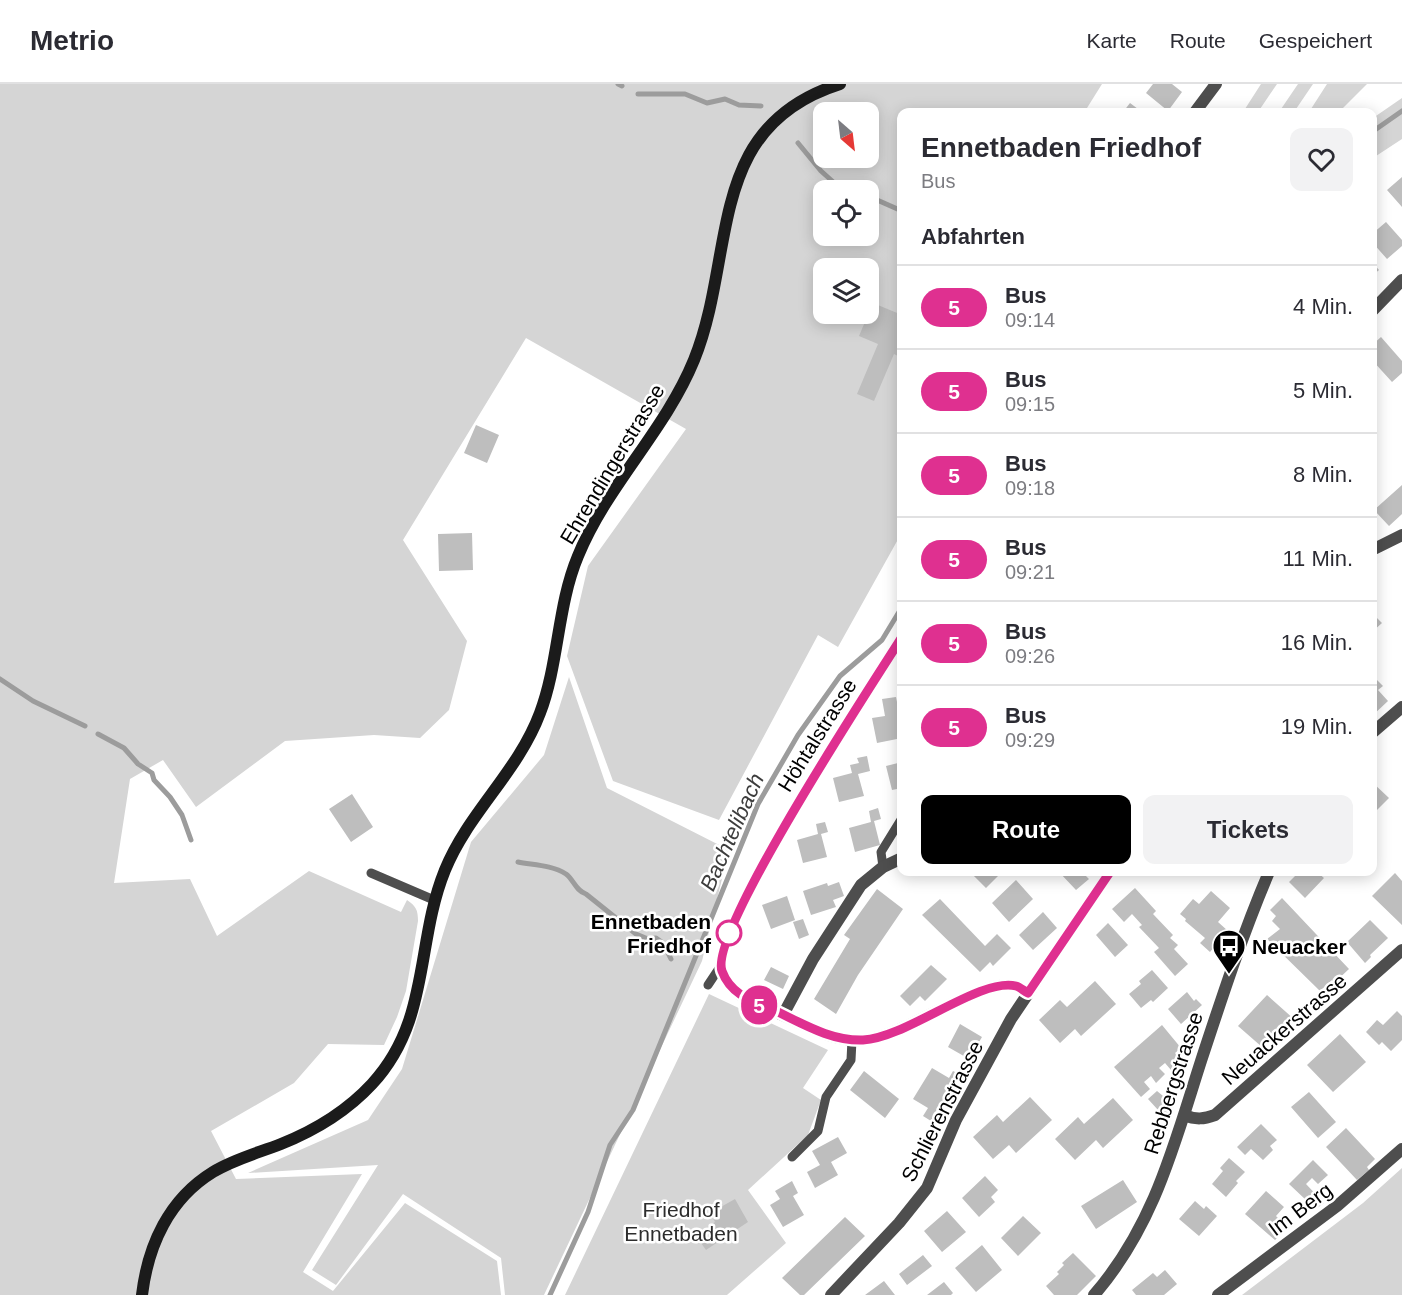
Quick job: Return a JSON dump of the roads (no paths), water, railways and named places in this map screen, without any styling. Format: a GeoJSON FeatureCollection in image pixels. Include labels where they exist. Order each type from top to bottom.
{"type":"FeatureCollection","features":[{"type":"Feature","properties":{"kind":"main road","name":"Ehrendingerstrasse"},"geometry":{"type":"LineString","coordinates":[[142,1295],[145,1272],[156,1240],[165,1220],[185,1194],[212,1173],[244,1157],[308,1132],[335,1117],[359,1098],[383,1071],[404,1038],[415,1005],[434,900],[454,848],[469,823],[516,760],[540,714],[568,584],[586,538],[596,519],[670,408],[695,358],[712,306],[729,205],[743,165],[768,128],[786,112],[810,96],[840,84]]}},
{"type":"Feature","properties":{"kind":"street"},"geometry":{"type":"LineString","coordinates":[[1198,108],[1216,84]]}},
{"type":"Feature","properties":{"kind":"street"},"geometry":{"type":"LineString","coordinates":[[1377,305],[1402,280]]}},
{"type":"Feature","properties":{"kind":"street"},"geometry":{"type":"LineString","coordinates":[[1377,547],[1402,535]]}},
{"type":"Feature","properties":{"kind":"street","name":"Höhtalstrasse"},"geometry":{"type":"LineString","coordinates":[[720,967],[720,958],[729,933],[754,880],[794,808],[897,645]]}},
{"type":"Feature","properties":{"kind":"street"},"geometry":{"type":"LineString","coordinates":[[1377,729],[1402,707]]}},
{"type":"Feature","properties":{"kind":"street"},"geometry":{"type":"LineString","coordinates":[[783,1015],[813,959],[861,885],[883,867],[897,860]]}},
{"type":"Feature","properties":{"kind":"street","name":"Schlierenstrasse"},"geometry":{"type":"LineString","coordinates":[[831,1295],[899,1223],[927,1188],[956,1120],[1011,1019],[1107,876]]}},
{"type":"Feature","properties":{"kind":"street","name":"Rebbergstrasse"},"geometry":{"type":"LineString","coordinates":[[1094,1295],[1110,1276],[1133,1240],[1154,1201],[1227,979],[1267,876]]}},
{"type":"Feature","properties":{"kind":"street","name":"Neuackerstrasse"},"geometry":{"type":"LineString","coordinates":[[1184,1115],[1204,1119],[1215,1115],[1402,950]]}},
{"type":"Feature","properties":{"kind":"street"},"geometry":{"type":"LineString","coordinates":[[720,967],[731,989],[746,999],[823,1034],[852,1040],[877,1038],[895,1032],[977,994],[1002,986],[1017,986],[1028,993]]}},
{"type":"Feature","properties":{"kind":"street","name":"Im Berg"},"geometry":{"type":"LineString","coordinates":[[1218,1295],[1337,1206],[1402,1149]]}},
{"type":"Feature","properties":{"kind":"lane"},"geometry":{"type":"LineString","coordinates":[[883,867],[881,852],[897,826]]}},
{"type":"Feature","properties":{"kind":"lane"},"geometry":{"type":"LineString","coordinates":[[371,873],[434,900]]}},
{"type":"Feature","properties":{"kind":"lane","name":"Höhtalstrasse"},"geometry":{"type":"LineString","coordinates":[[708,985],[720,967]]}},
{"type":"Feature","properties":{"kind":"lane"},"geometry":{"type":"LineString","coordinates":[[792,1157],[818,1131],[826,1097],[851,1060],[852,1040]]}},
{"type":"Feature","properties":{"kind":"waterway"},"geometry":{"type":"LineString","coordinates":[[618,84],[622,86]]}},
{"type":"Feature","properties":{"kind":"waterway"},"geometry":{"type":"LineString","coordinates":[[638,94],[685,94],[707,103],[725,99],[739,105],[761,106]]}},
{"type":"Feature","properties":{"kind":"waterway","name":"Bachtelibach"},"geometry":{"type":"LineString","coordinates":[[1377,128],[1402,111]]}},
{"type":"Feature","properties":{"kind":"waterway"},"geometry":{"type":"LineString","coordinates":[[798,143],[831,180]]}},
{"type":"Feature","properties":{"kind":"waterway"},"geometry":{"type":"LineString","coordinates":[[879,201],[897,209]]}},
{"type":"Feature","properties":{"kind":"waterway","name":"Bachtelibach"},"geometry":{"type":"LineString","coordinates":[[550,1295],[588,1212],[610,1145],[633,1110],[758,804],[798,735],[840,676],[882,640],[897,615]]}},
{"type":"Feature","properties":{"kind":"waterway"},"geometry":{"type":"LineString","coordinates":[[0,679],[33,701],[85,726]]}},
{"type":"Feature","properties":{"kind":"waterway"},"geometry":{"type":"LineString","coordinates":[[98,734],[124,748],[138,764],[152,773],[154,780],[170,797],[182,815],[191,840]]}},
{"type":"Feature","properties":{"kind":"waterway"},"geometry":{"type":"LineString","coordinates":[[518,862],[549,867],[566,874],[579,890],[636,934],[648,939],[656,938],[663,943],[671,959]]}},
{"type":"Feature","properties":{"kind":"place","name":"Ennetbaden Friedhof"},"geometry":{"type":"Point","coordinates":[729,933]}},
{"type":"Feature","properties":{"kind":"place","name":"Neuacker"},"geometry":{"type":"Point","coordinates":[1229,975]}},
{"type":"Feature","properties":{"kind":"park label","name":"Friedhof Ennetbaden"},"geometry":{"type":"Point","coordinates":[681,1221]}}]}
